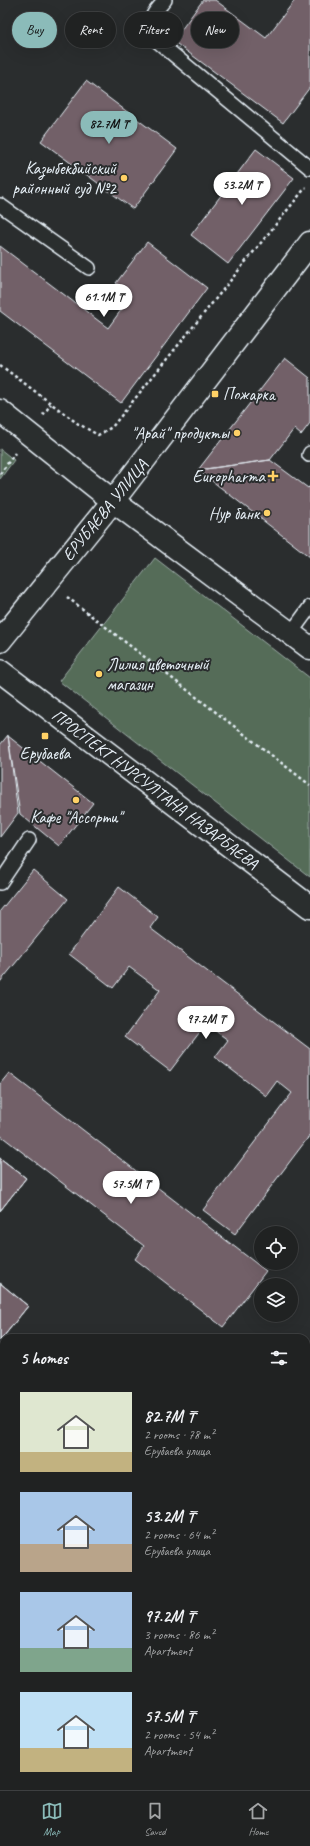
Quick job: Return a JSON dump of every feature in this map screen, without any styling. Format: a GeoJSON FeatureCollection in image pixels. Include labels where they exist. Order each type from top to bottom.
{"type":"FeatureCollection","features":[{"type":"Feature","properties":{"kind":"main road","name":"ЕРУБАЕВА УЛИЦА"},"geometry":{"type":"LineString","coordinates":[[0,641],[113,501],[310,243]]}},
{"type":"Feature","properties":{"kind":"main road"},"geometry":{"type":"LineString","coordinates":[[0,411],[113,501],[310,648]]}},
{"type":"Feature","properties":{"kind":"main road","name":"ПРОСПЕКТ НУРСУЛТАНА НАЗАРБАЕВА"},"geometry":{"type":"LineString","coordinates":[[0,671],[310,907]]}},
{"type":"Feature","properties":{"kind":"lane"},"geometry":{"type":"LineString","coordinates":[[165,0],[150,18],[150,27],[157,41],[310,168]]}},
{"type":"Feature","properties":{"kind":"lane"},"geometry":{"type":"LineString","coordinates":[[0,205],[89,268]]}},
{"type":"Feature","properties":{"kind":"lane"},"geometry":{"type":"LineString","coordinates":[[291,633],[310,607]]}},
{"type":"Feature","properties":{"kind":"lane"},"geometry":{"type":"LineString","coordinates":[[0,883],[29,840]]}},
{"type":"Feature","properties":{"kind":"path"},"geometry":{"type":"LineString","coordinates":[[0,364],[77,423],[98,435],[112,427],[310,181]]}},
{"type":"Feature","properties":{"kind":"path"},"geometry":{"type":"LineString","coordinates":[[47,582],[310,785]]}},
{"type":"Feature","properties":{"kind":"green space"},"geometry":{"type":"Polygon","coordinates":[[[0,449],[14,460],[0,479],[0,449]]]}},
{"type":"Feature","properties":{"kind":"green space"},"geometry":{"type":"Polygon","coordinates":[[[155,558],[310,678],[310,877],[59,681],[155,558]]]}},
{"type":"Feature","properties":{"kind":"building"},"geometry":{"type":"Polygon","coordinates":[[[203,0],[215,0],[231,12],[194,12],[203,0]]]}},
{"type":"Feature","properties":{"kind":"building"},"geometry":{"type":"Polygon","coordinates":[[[295,0],[310,0],[310,87],[283,123],[182,48],[183,27],[191,16],[191,48],[239,48],[239,18],[266,38],[295,0]]]}},
{"type":"Feature","properties":{"kind":"building"},"geometry":{"type":"Polygon","coordinates":[[[86,81],[177,149],[133,209],[41,141],[86,81]]]}},
{"type":"Feature","properties":{"kind":"building"},"geometry":{"type":"Polygon","coordinates":[[[256,149],[294,178],[228,264],[191,235],[256,149]]]}},
{"type":"Feature","properties":{"kind":"building"},"geometry":{"type":"Polygon","coordinates":[[[147,242],[207,288],[121,403],[0,311],[0,246],[108,328],[132,295],[116,283],[147,242]]]}},
{"type":"Feature","properties":{"kind":"building"},"geometry":{"type":"Polygon","coordinates":[[[285,358],[310,378],[310,423],[301,435],[294,429],[270,460],[198,470],[285,358]]]}},
{"type":"Feature","properties":{"kind":"building"},"geometry":{"type":"Polygon","coordinates":[[[270,460],[308,488],[310,486],[310,557],[198,470],[270,460]]]}},
{"type":"Feature","properties":{"kind":"building"},"geometry":{"type":"Polygon","coordinates":[[[8,735],[18,813],[0,837],[0,745],[8,735]]]}},
{"type":"Feature","properties":{"kind":"building"},"geometry":{"type":"Polygon","coordinates":[[[8,736],[93,803],[59,846],[20,814],[8,736]]]}},
{"type":"Feature","properties":{"kind":"building"},"geometry":{"type":"Polygon","coordinates":[[[33,870],[68,899],[0,982],[0,911],[33,870]]]}},
{"type":"Feature","properties":{"kind":"building"},"geometry":{"type":"Polygon","coordinates":[[[119,887],[158,917],[150,928],[310,1049],[310,1135],[235,1234],[203,1210],[292,1093],[277,1081],[266,1096],[215,1057],[228,1040],[206,1024],[170,1071],[125,1037],[160,990],[129,967],[113,988],[69,954],[119,887]]]}},
{"type":"Feature","properties":{"kind":"building"},"geometry":{"type":"Polygon","coordinates":[[[9,1073],[254,1262],[254,1270],[266,1271],[261,1278],[254,1278],[254,1287],[223,1327],[135,1259],[144,1246],[0,1135],[0,1084],[9,1073]]]}},
{"type":"Feature","properties":{"kind":"building"},"geometry":{"type":"Polygon","coordinates":[[[0,1158],[26,1178],[0,1211],[0,1158]]]}},
{"type":"Feature","properties":{"kind":"building"},"geometry":{"type":"Polygon","coordinates":[[[0,1158],[26,1178],[0,1211],[0,1158]]]}},
{"type":"Feature","properties":{"kind":"building"},"geometry":{"type":"Polygon","coordinates":[[[0,1283],[28,1306],[6,1334],[0,1334],[0,1283]]]}},
{"type":"Feature","properties":{"kind":"building"},"geometry":{"type":"Polygon","coordinates":[[[0,1283],[28,1306],[6,1334],[0,1334],[0,1283]]]}},
{"type":"Feature","properties":{"kind":"place","name":"Казыбекбийский районный суд №2"},"geometry":{"type":"Point","coordinates":[124,178]}},
{"type":"Feature","properties":{"kind":"place","name":"Пожарка"},"geometry":{"type":"Point","coordinates":[215,394]}},
{"type":"Feature","properties":{"kind":"place","name":"\"Арай\" продукты"},"geometry":{"type":"Point","coordinates":[237,433]}},
{"type":"Feature","properties":{"kind":"place","name":"Europharma"},"geometry":{"type":"Point","coordinates":[273,476]}},
{"type":"Feature","properties":{"kind":"place","name":"Нур банк"},"geometry":{"type":"Point","coordinates":[267,513]}},
{"type":"Feature","properties":{"kind":"place","name":"Лилия цветочный магазин"},"geometry":{"type":"Point","coordinates":[99,674]}},
{"type":"Feature","properties":{"kind":"place","name":"Ерубаева"},"geometry":{"type":"Point","coordinates":[45,736]}},
{"type":"Feature","properties":{"kind":"place","name":"Кафе \"Ассорти\""},"geometry":{"type":"Point","coordinates":[76,800]}}]}
